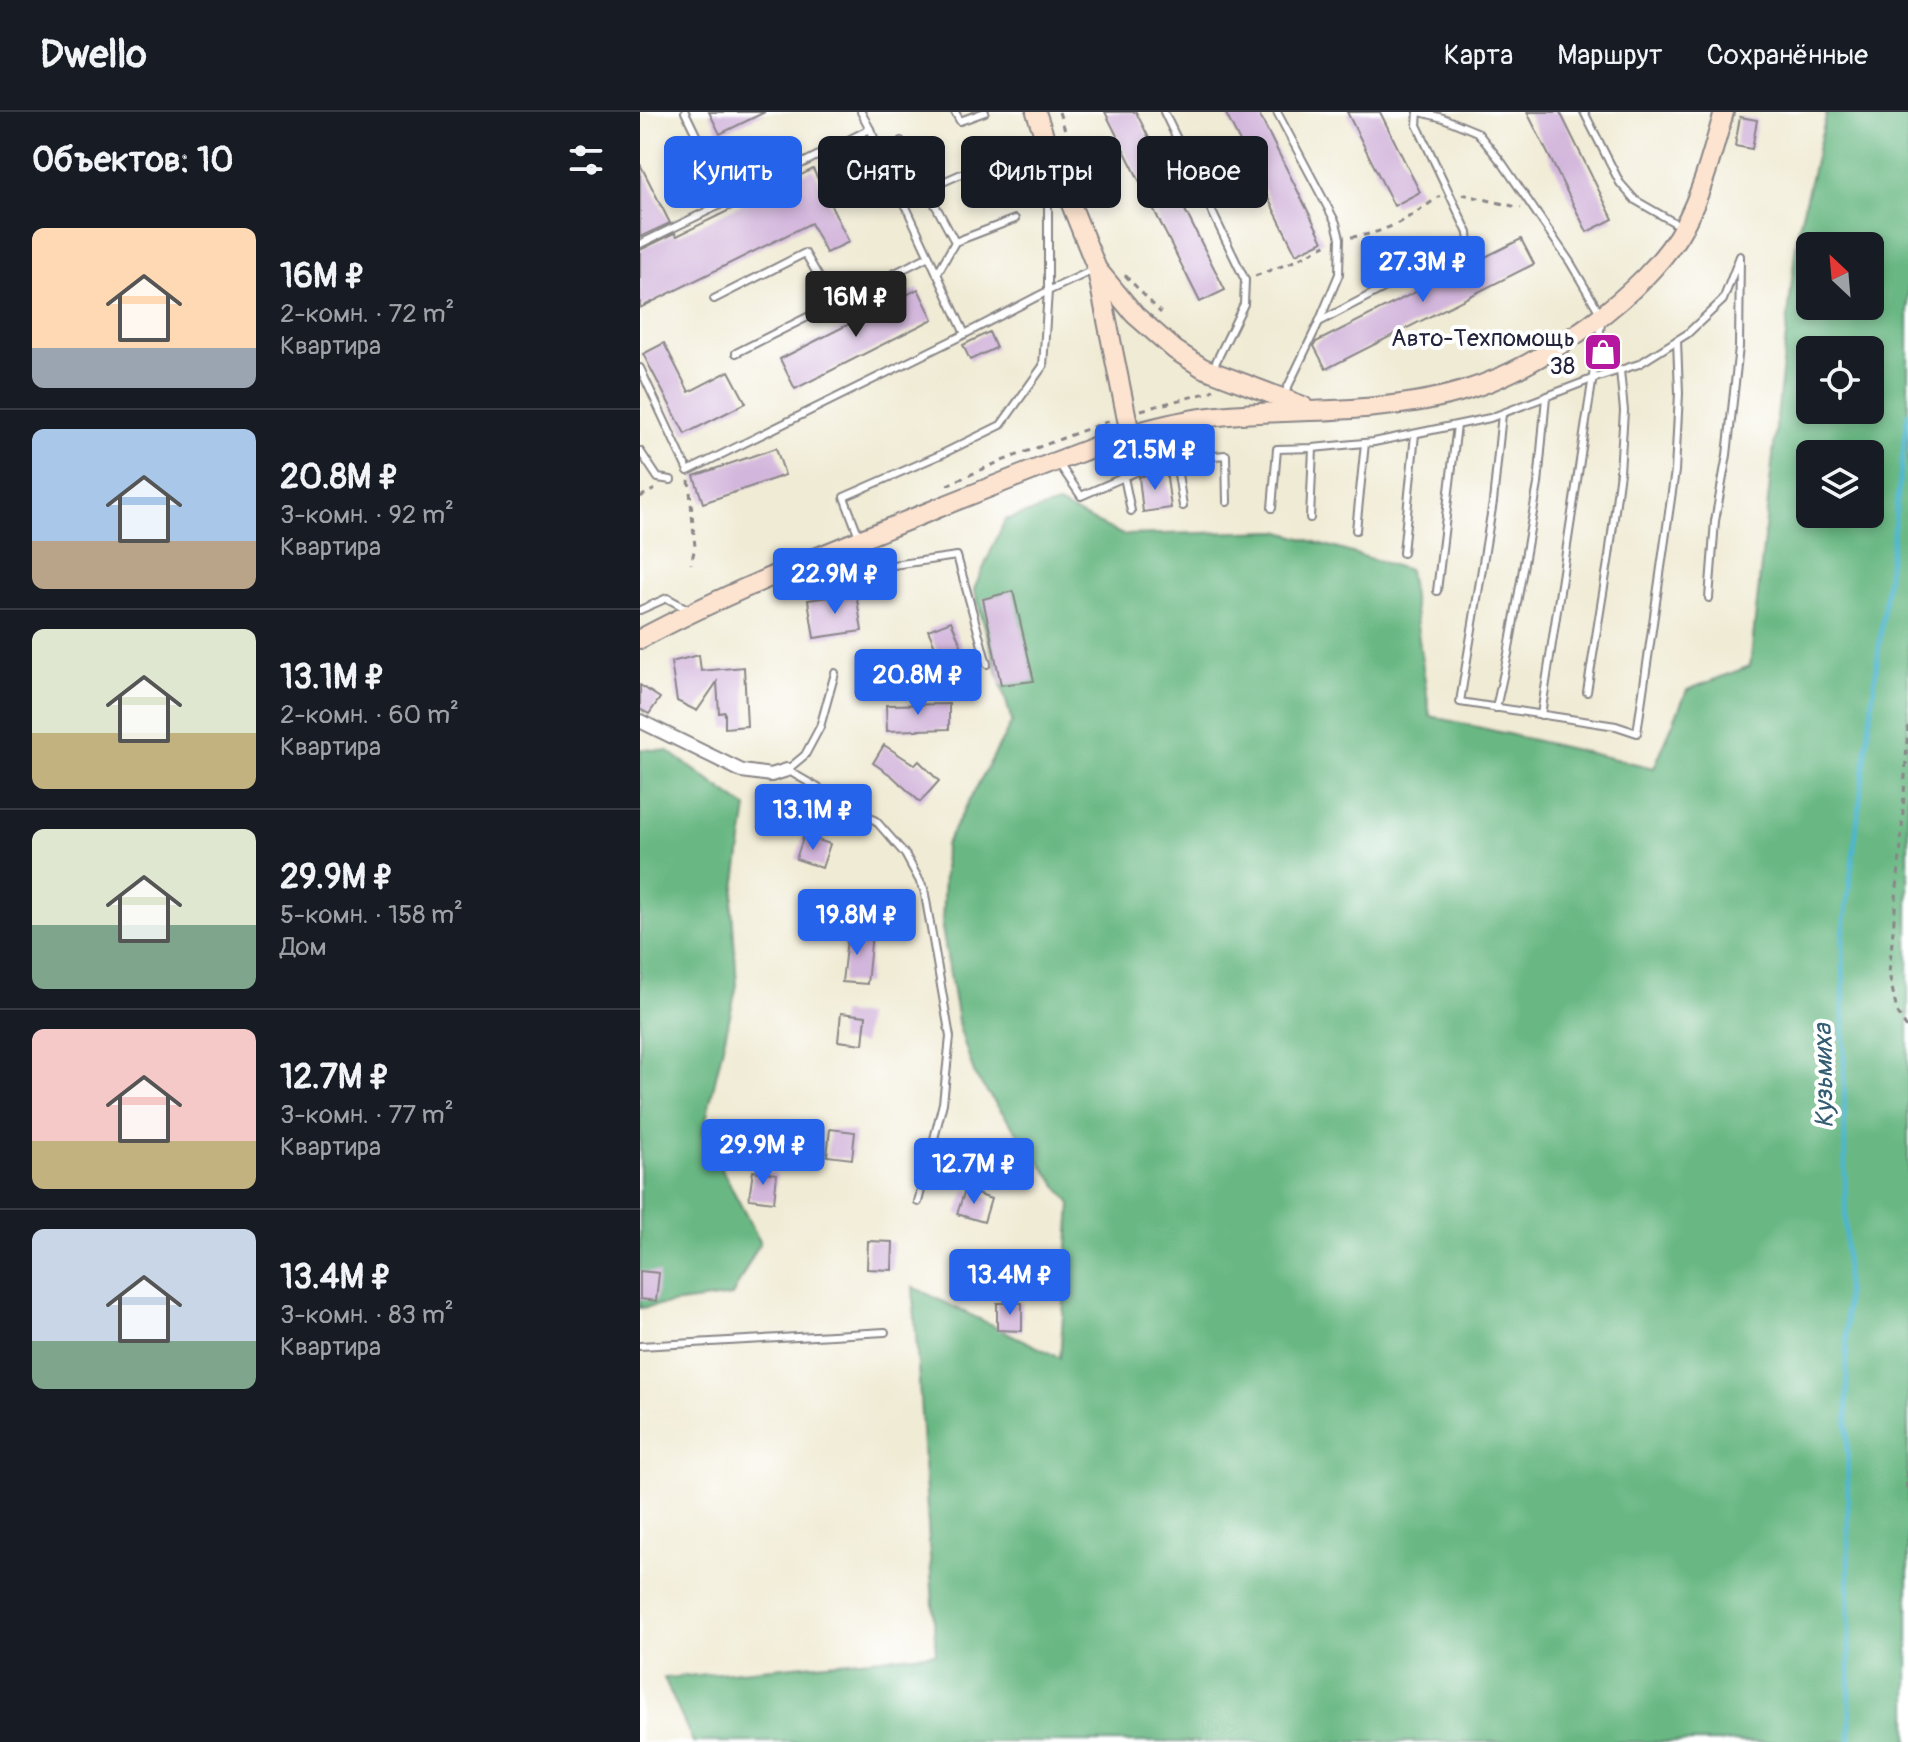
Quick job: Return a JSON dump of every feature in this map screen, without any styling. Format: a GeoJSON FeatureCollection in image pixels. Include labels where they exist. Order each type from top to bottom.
{"type":"FeatureCollection","features":[{"type":"Feature","properties":{"kind":"main road"},"geometry":{"type":"LineString","coordinates":[[1036,112],[1044,136]]}},
{"type":"Feature","properties":{"kind":"main road"},"geometry":{"type":"LineString","coordinates":[[640,639],[734,593],[854,542],[1130,434],[1212,417],[1374,408],[1423,400],[1470,389],[1527,363],[1602,316],[1650,273],[1684,227],[1709,167],[1724,112]]}},
{"type":"Feature","properties":{"kind":"main road"},"geometry":{"type":"LineString","coordinates":[[1072,208],[1097,269],[1104,296],[1130,434]]}},
{"type":"Feature","properties":{"kind":"main road"},"geometry":{"type":"LineString","coordinates":[[1097,269],[1135,315],[1175,350],[1211,371],[1316,411]]}},
{"type":"Feature","properties":{"kind":"street"},"geometry":{"type":"LineString","coordinates":[[640,721],[742,771],[771,775],[787,770]]}},
{"type":"Feature","properties":{"kind":"lane"},"geometry":{"type":"LineString","coordinates":[[685,112],[697,136]]}},
{"type":"Feature","properties":{"kind":"lane"},"geometry":{"type":"LineString","coordinates":[[861,112],[965,334]]}},
{"type":"Feature","properties":{"kind":"lane"},"geometry":{"type":"LineString","coordinates":[[955,112],[960,121],[985,112]]}},
{"type":"Feature","properties":{"kind":"lane"},"geometry":{"type":"LineString","coordinates":[[1164,112],[1245,280],[1244,304],[1211,371]]}},
{"type":"Feature","properties":{"kind":"lane"},"geometry":{"type":"LineString","coordinates":[[1277,112],[1336,223],[1340,238],[1339,274],[1282,399]]}},
{"type":"Feature","properties":{"kind":"lane"},"geometry":{"type":"LineString","coordinates":[[1319,322],[1469,243],[1468,233],[1417,125],[1419,112],[1477,132],[1503,164],[1570,262],[1602,316],[1541,715]]}},
{"type":"Feature","properties":{"kind":"lane"},"geometry":{"type":"LineString","coordinates":[[1584,112],[1620,183],[1635,200],[1684,227]]}},
{"type":"Feature","properties":{"kind":"lane"},"geometry":{"type":"LineString","coordinates":[[802,163],[870,129]]}},
{"type":"Feature","properties":{"kind":"lane"},"geometry":{"type":"LineString","coordinates":[[640,244],[714,208]]}},
{"type":"Feature","properties":{"kind":"lane"},"geometry":{"type":"LineString","coordinates":[[937,208],[955,242]]}},
{"type":"Feature","properties":{"kind":"lane"},"geometry":{"type":"LineString","coordinates":[[987,664],[957,556],[879,567],[854,542],[844,497],[1001,425],[1043,366],[1048,291],[1048,208]]}},
{"type":"Feature","properties":{"kind":"lane"},"geometry":{"type":"LineString","coordinates":[[937,274],[955,242],[1015,219]]}},
{"type":"Feature","properties":{"kind":"lane"},"geometry":{"type":"LineString","coordinates":[[714,299],[805,253],[834,303]]}},
{"type":"Feature","properties":{"kind":"lane"},"geometry":{"type":"LineString","coordinates":[[736,353],[929,256]]}},
{"type":"Feature","properties":{"kind":"lane"},"geometry":{"type":"LineString","coordinates":[[1272,508],[1277,449],[1365,443],[1490,418],[1639,364],[1687,334],[1723,300],[1740,256],[1739,347],[1727,455],[1715,521],[1709,598]]}},
{"type":"Feature","properties":{"kind":"lane"},"geometry":{"type":"LineString","coordinates":[[640,368],[688,471],[1097,269]]}},
{"type":"Feature","properties":{"kind":"lane"},"geometry":{"type":"LineString","coordinates":[[1502,414],[1493,502],[1460,702],[1616,726],[1637,733],[1675,471],[1679,393],[1677,340]]}},
{"type":"Feature","properties":{"kind":"lane"},"geometry":{"type":"LineString","coordinates":[[1587,692],[1620,472],[1624,411],[1620,370]]}},
{"type":"Feature","properties":{"kind":"lane"},"geometry":{"type":"LineString","coordinates":[[1496,708],[1538,484],[1546,397]]}},
{"type":"Feature","properties":{"kind":"lane"},"geometry":{"type":"LineString","coordinates":[[1437,591],[1457,425]]}},
{"type":"Feature","properties":{"kind":"lane"},"geometry":{"type":"LineString","coordinates":[[1403,553],[1415,434]]}},
{"type":"Feature","properties":{"kind":"lane"},"geometry":{"type":"LineString","coordinates":[[1356,530],[1365,443]]}},
{"type":"Feature","properties":{"kind":"lane"},"geometry":{"type":"LineString","coordinates":[[1310,518],[1313,448]]}},
{"type":"Feature","properties":{"kind":"lane"},"geometry":{"type":"LineString","coordinates":[[640,451],[658,478],[671,480]]}},
{"type":"Feature","properties":{"kind":"lane"},"geometry":{"type":"LineString","coordinates":[[1057,461],[1081,496],[1138,471],[1190,458],[1226,455],[1227,502]]}},
{"type":"Feature","properties":{"kind":"lane"},"geometry":{"type":"LineString","coordinates":[[1176,461],[1183,506]]}},
{"type":"Feature","properties":{"kind":"lane"},"geometry":{"type":"LineString","coordinates":[[1124,477],[1131,511]]}},
{"type":"Feature","properties":{"kind":"lane"},"geometry":{"type":"LineString","coordinates":[[640,610],[667,598],[694,613]]}},
{"type":"Feature","properties":{"kind":"lane"},"geometry":{"type":"LineString","coordinates":[[835,673],[820,727],[805,755],[787,770],[876,821],[905,854],[924,889],[950,1037],[943,1103],[918,1202]]}},
{"type":"Feature","properties":{"kind":"lane"},"geometry":{"type":"LineString","coordinates":[[640,1346],[885,1332]]}},
{"type":"Feature","properties":{"kind":"path"},"geometry":{"type":"LineString","coordinates":[[1059,112],[1067,136]]}},
{"type":"Feature","properties":{"kind":"path"},"geometry":{"type":"LineString","coordinates":[[1260,274],[1340,238],[1365,236],[1392,228],[1448,191],[1536,212]]}},
{"type":"Feature","properties":{"kind":"path"},"geometry":{"type":"LineString","coordinates":[[1117,266],[1165,318]]}},
{"type":"Feature","properties":{"kind":"path"},"geometry":{"type":"LineString","coordinates":[[688,471],[695,547],[691,564]]}},
{"type":"Feature","properties":{"kind":"path"},"geometry":{"type":"LineString","coordinates":[[1908,726],[1889,973],[1897,1012],[1908,1030]]}},
{"type":"Feature","properties":{"kind":"path"},"geometry":{"type":"LineString","coordinates":[[1908,1459],[1908,1494]]}},
{"type":"Feature","properties":{"kind":"green space"},"geometry":{"type":"Polygon","coordinates":[[[1827,112],[1908,112],[1908,1742],[693,1742],[664,1678],[936,1653],[913,1287],[1060,1358],[1071,1204],[975,1076],[959,1027],[942,928],[945,845],[1012,722],[974,589],[1005,520],[1058,504],[1123,535],[1278,531],[1409,570],[1430,716],[1654,768],[1687,690],[1750,666],[1796,244],[1796,320],[1884,320],[1884,232],[1798,232],[1827,112]]]}},
{"type":"Feature","properties":{"kind":"green space"},"geometry":{"type":"Polygon","coordinates":[[[640,749],[668,751],[747,808],[732,908],[737,985],[703,1133],[760,1242],[732,1296],[640,1308],[640,749]]]}},
{"type":"Feature","properties":{"kind":"building"},"geometry":{"type":"Polygon","coordinates":[[[709,112],[765,112],[720,134],[709,112]]]}},
{"type":"Feature","properties":{"kind":"building"},"geometry":{"type":"Polygon","coordinates":[[[1105,112],[1136,112],[1148,136],[1137,136],[1137,176],[1121,144],[1121,136],[1117,136],[1105,112]]]}},
{"type":"Feature","properties":{"kind":"building"},"geometry":{"type":"Polygon","coordinates":[[[1225,112],[1258,112],[1323,241],[1296,254],[1268,198],[1268,136],[1237,136],[1225,112]]]}},
{"type":"Feature","properties":{"kind":"building"},"geometry":{"type":"Polygon","coordinates":[[[1347,112],[1380,112],[1420,192],[1394,206],[1347,112]]]}},
{"type":"Feature","properties":{"kind":"building"},"geometry":{"type":"Polygon","coordinates":[[[1527,112],[1560,112],[1613,219],[1587,232],[1527,112]]]}},
{"type":"Feature","properties":{"kind":"building"},"geometry":{"type":"Polygon","coordinates":[[[1740,117],[1757,120],[1752,149],[1735,146],[1740,117]]]}},
{"type":"Feature","properties":{"kind":"building"},"geometry":{"type":"Polygon","coordinates":[[[640,164],[670,223],[640,237],[640,164]]]}},
{"type":"Feature","properties":{"kind":"building"},"geometry":{"type":"Polygon","coordinates":[[[813,169],[818,179],[818,208],[832,208],[849,242],[826,253],[811,223],[640,308],[640,250],[734,208],[802,208],[802,174],[813,169]]]}},
{"type":"Feature","properties":{"kind":"building"},"geometry":{"type":"Polygon","coordinates":[[[1153,208],[1184,208],[1225,290],[1200,302],[1153,208]]]}},
{"type":"Feature","properties":{"kind":"building"},"geometry":{"type":"Polygon","coordinates":[[[1521,239],[1534,264],[1326,369],[1314,346],[1316,342],[1521,239]]]}},
{"type":"Feature","properties":{"kind":"building"},"geometry":{"type":"Polygon","coordinates":[[[918,289],[933,319],[795,389],[780,359],[918,289]]]}},
{"type":"Feature","properties":{"kind":"building"},"geometry":{"type":"Polygon","coordinates":[[[989,332],[996,348],[970,360],[963,345],[989,332]]]}},
{"type":"Feature","properties":{"kind":"building"},"geometry":{"type":"Polygon","coordinates":[[[664,343],[689,392],[729,371],[746,403],[685,434],[643,354],[664,343]]]}},
{"type":"Feature","properties":{"kind":"building"},"geometry":{"type":"Polygon","coordinates":[[[776,448],[785,475],[703,503],[694,476],[776,448]]]}},
{"type":"Feature","properties":{"kind":"building"},"geometry":{"type":"Polygon","coordinates":[[[1166,470],[1171,508],[1143,512],[1139,477],[1166,470]]]}},
{"type":"Feature","properties":{"kind":"building"},"geometry":{"type":"Polygon","coordinates":[[[1013,591],[1034,681],[1001,685],[983,599],[1013,591]]]}},
{"type":"Feature","properties":{"kind":"building"},"geometry":{"type":"Polygon","coordinates":[[[856,593],[862,631],[814,638],[808,600],[856,593]]]}},
{"type":"Feature","properties":{"kind":"building"},"geometry":{"type":"Polygon","coordinates":[[[951,621],[972,671],[950,681],[928,630],[951,621]]]}},
{"type":"Feature","properties":{"kind":"building"},"geometry":{"type":"Polygon","coordinates":[[[699,655],[701,671],[744,667],[747,726],[725,728],[725,712],[719,713],[717,682],[697,711],[677,701],[671,662],[699,655]]]}},
{"type":"Feature","properties":{"kind":"building"},"geometry":{"type":"Polygon","coordinates":[[[640,685],[660,698],[649,714],[640,709],[640,685]]]}},
{"type":"Feature","properties":{"kind":"building"},"geometry":{"type":"Polygon","coordinates":[[[949,704],[949,729],[887,731],[886,705],[949,704]]]}},
{"type":"Feature","properties":{"kind":"building"},"geometry":{"type":"Polygon","coordinates":[[[884,745],[915,765],[919,761],[939,781],[920,802],[873,763],[884,745]]]}},
{"type":"Feature","properties":{"kind":"building"},"geometry":{"type":"Polygon","coordinates":[[[804,835],[830,844],[822,868],[796,859],[804,835]]]}},
{"type":"Feature","properties":{"kind":"building"},"geometry":{"type":"Polygon","coordinates":[[[848,930],[872,933],[867,984],[842,982],[848,930]]]}},
{"type":"Feature","properties":{"kind":"building"},"geometry":{"type":"Polygon","coordinates":[[[841,1013],[866,1016],[863,1044],[838,1041],[841,1013]]]}},
{"type":"Feature","properties":{"kind":"building"},"geometry":{"type":"Polygon","coordinates":[[[830,1129],[855,1132],[852,1159],[827,1156],[830,1129]]]}},
{"type":"Feature","properties":{"kind":"building"},"geometry":{"type":"Polygon","coordinates":[[[753,1171],[777,1174],[774,1202],[749,1199],[753,1171]]]}},
{"type":"Feature","properties":{"kind":"building"},"geometry":{"type":"Polygon","coordinates":[[[965,1190],[991,1199],[984,1222],[957,1214],[965,1190]]]}},
{"type":"Feature","properties":{"kind":"building"},"geometry":{"type":"Polygon","coordinates":[[[868,1241],[893,1242],[892,1270],[867,1269],[868,1241]]]}},
{"type":"Feature","properties":{"kind":"building"},"geometry":{"type":"Polygon","coordinates":[[[640,1271],[659,1273],[656,1301],[640,1299],[640,1271]]]}},
{"type":"Feature","properties":{"kind":"building"},"geometry":{"type":"Polygon","coordinates":[[[997,1303],[1022,1303],[1022,1331],[997,1330],[997,1303]]]}},
{"type":"Feature","properties":{"kind":"waterway","name":"Кузьмиха"},"geometry":{"type":"LineString","coordinates":[[1850,1742],[1843,937],[1908,413]]}},
{"type":"Feature","properties":{"kind":"place","name":"Авто-Техпомощь 38"},"geometry":{"type":"Point","coordinates":[1603,352]}}]}
